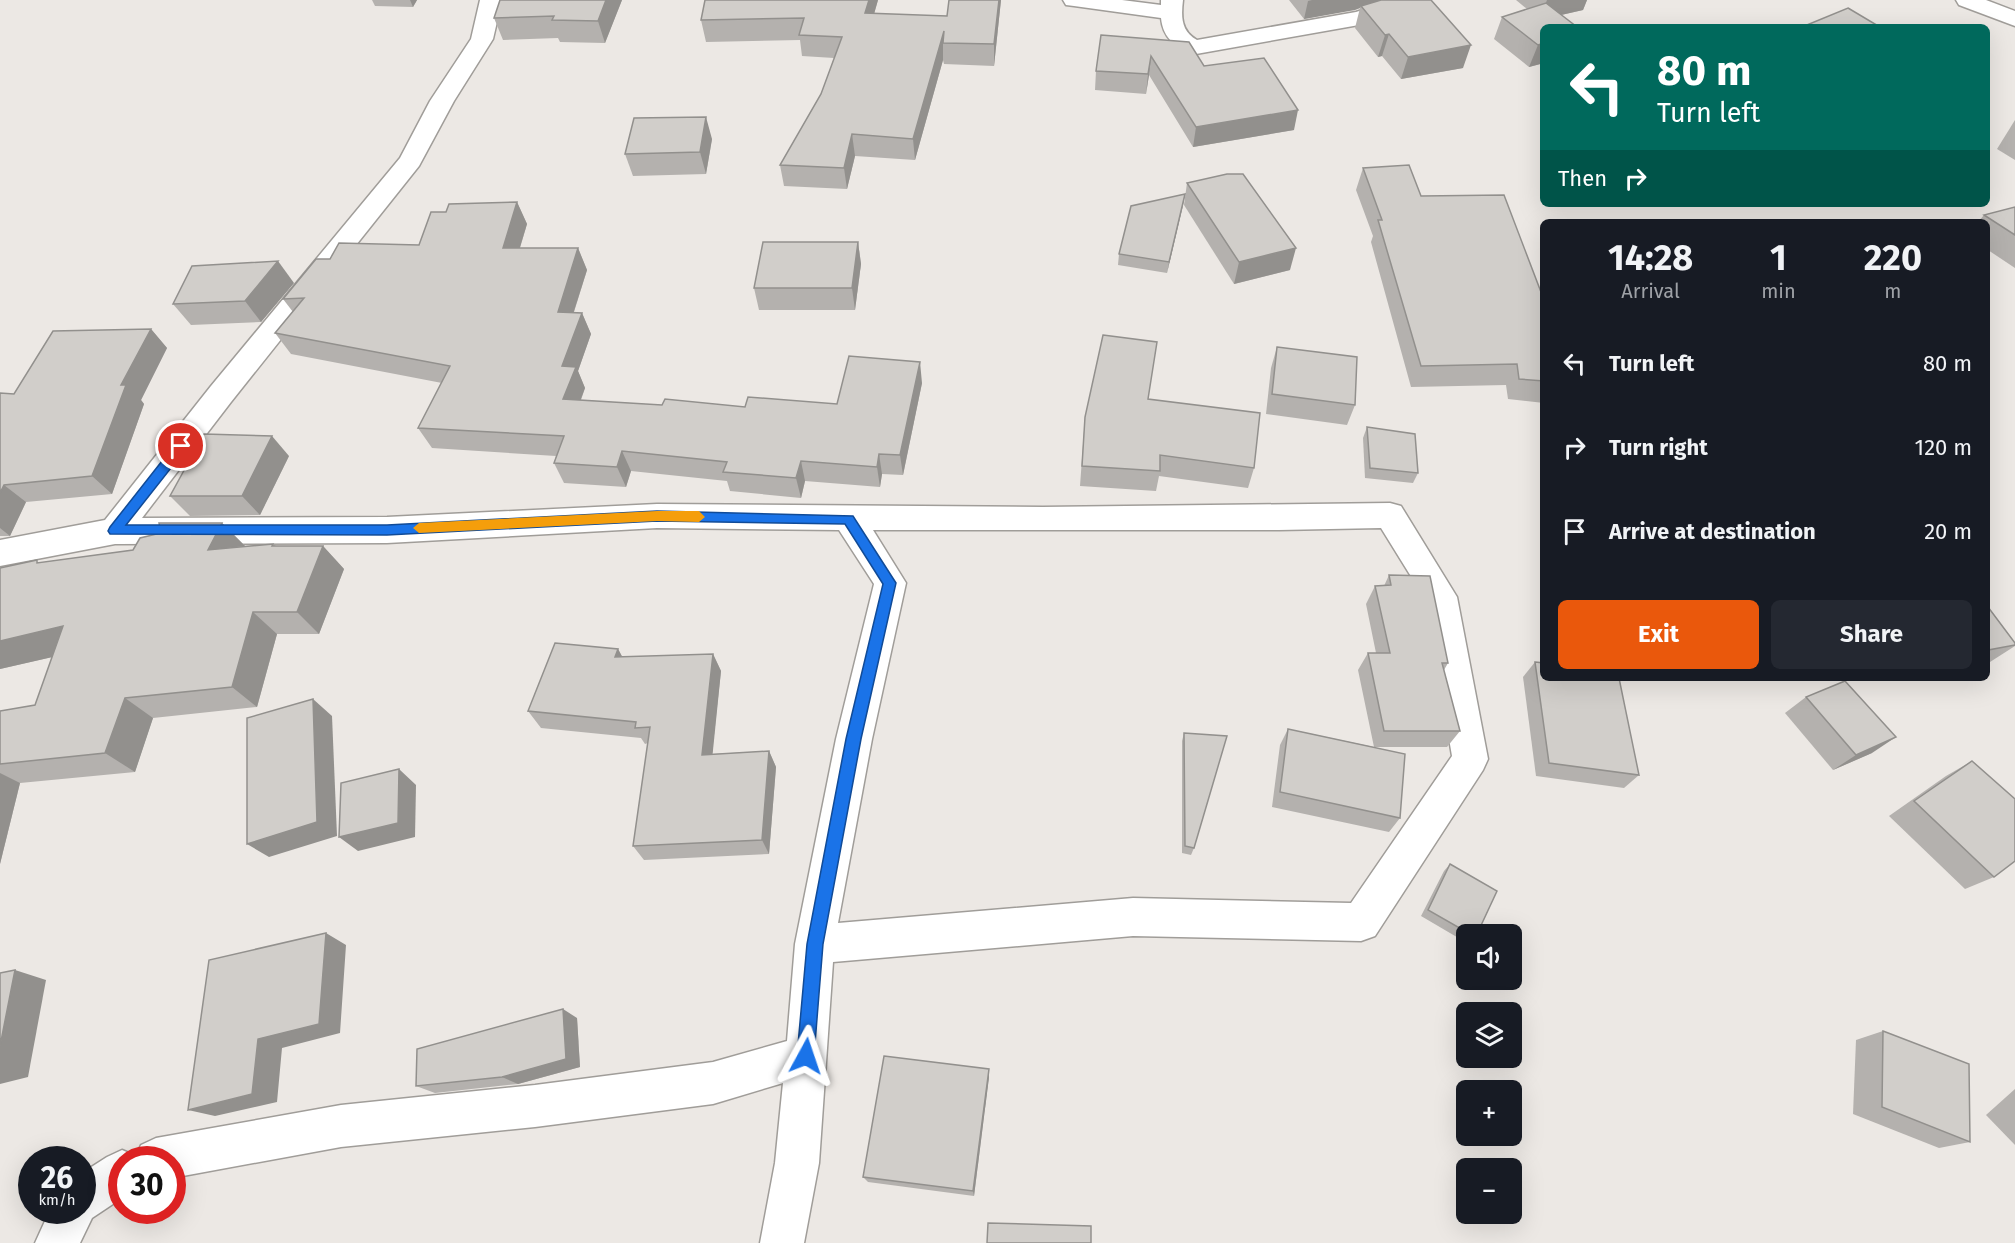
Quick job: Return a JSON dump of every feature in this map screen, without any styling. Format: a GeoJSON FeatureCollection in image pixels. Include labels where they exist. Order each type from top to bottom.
{"type":"FeatureCollection","features":[{"type":"Feature","properties":{"kind":"street"},"geometry":{"type":"LineString","coordinates":[[115,531],[236,376],[410,161],[442,101],[482,39],[491,0]]}},
{"type":"Feature","properties":{"kind":"street"},"geometry":{"type":"LineString","coordinates":[[1074,0],[1171,7],[1178,38],[1184,44],[1196,47],[1359,18],[1418,0]]}},
{"type":"Feature","properties":{"kind":"street"},"geometry":{"type":"LineString","coordinates":[[1967,0],[2015,19]]}},
{"type":"Feature","properties":{"kind":"street"},"geometry":{"type":"LineString","coordinates":[[0,553],[115,531],[387,530],[657,516],[1042,519],[1390,515],[1441,597],[1470,759],[1360,922],[1133,917],[815,944]]}},
{"type":"Feature","properties":{"kind":"street"},"geometry":{"type":"LineString","coordinates":[[782,1243],[797,1163],[815,944],[854,739],[890,583],[849,519]]}},
{"type":"Feature","properties":{"kind":"street"},"geometry":{"type":"LineString","coordinates":[[186,1154],[341,1126],[535,1106],[713,1083],[806,1056]]}},
{"type":"Feature","properties":{"kind":"street"},"geometry":{"type":"LineString","coordinates":[[57,1243],[66,1224]]}},
{"type":"Feature","properties":{"kind":"building"},"geometry":{"type":"Polygon","coordinates":[[[500,0],[606,0],[598,21],[552,20],[554,16],[494,18],[500,0]]]}},
{"type":"Feature","properties":{"kind":"building"},"geometry":{"type":"Polygon","coordinates":[[[705,0],[869,0],[865,13],[947,16],[949,0],[999,0],[994,44],[943,43],[944,31],[913,139],[852,134],[844,168],[780,165],[821,94],[842,37],[799,35],[804,18],[701,20],[705,0]]]}},
{"type":"Feature","properties":{"kind":"building"},"geometry":{"type":"Polygon","coordinates":[[[1381,0],[1431,0],[1471,45],[1408,57],[1389,34],[1385,35],[1361,6],[1381,0]]]}},
{"type":"Feature","properties":{"kind":"building"},"geometry":{"type":"Polygon","coordinates":[[[1546,3],[1573,24],[1540,24],[1540,44],[1538,45],[1502,17],[1546,3]]]}},
{"type":"Feature","properties":{"kind":"building"},"geometry":{"type":"Polygon","coordinates":[[[1848,8],[1875,24],[1809,24],[1848,8]]]}},
{"type":"Feature","properties":{"kind":"building"},"geometry":{"type":"Polygon","coordinates":[[[1101,35],[1189,42],[1204,66],[1264,58],[1298,110],[1196,127],[1151,56],[1148,74],[1096,71],[1101,35]]]}},
{"type":"Feature","properties":{"kind":"building"},"geometry":{"type":"Polygon","coordinates":[[[706,117],[700,152],[625,154],[634,118],[706,117]]]}},
{"type":"Feature","properties":{"kind":"building"},"geometry":{"type":"Polygon","coordinates":[[[1409,165],[1421,196],[1504,195],[1540,290],[1540,381],[1519,379],[1517,364],[1421,366],[1378,220],[1382,220],[1363,168],[1409,165]]]}},
{"type":"Feature","properties":{"kind":"building"},"geometry":{"type":"Polygon","coordinates":[[[1227,174],[1243,174],[1296,248],[1239,262],[1187,183],[1227,174]]]}},
{"type":"Feature","properties":{"kind":"building"},"geometry":{"type":"Polygon","coordinates":[[[1185,194],[1169,262],[1119,254],[1131,206],[1185,194]]]}},
{"type":"Feature","properties":{"kind":"building"},"geometry":{"type":"Polygon","coordinates":[[[517,202],[503,248],[578,248],[558,312],[582,313],[562,366],[576,367],[563,399],[662,405],[665,399],[745,407],[748,397],[837,404],[849,356],[920,362],[900,455],[879,454],[877,467],[801,461],[796,478],[723,472],[727,462],[622,451],[617,467],[554,463],[564,436],[418,428],[450,366],[275,333],[304,298],[283,299],[316,259],[330,259],[339,243],[419,245],[431,212],[446,212],[449,204],[517,202]]]}},
{"type":"Feature","properties":{"kind":"building"},"geometry":{"type":"Polygon","coordinates":[[[2015,207],[2015,235],[1984,215],[2015,207]]]}},
{"type":"Feature","properties":{"kind":"building"},"geometry":{"type":"Polygon","coordinates":[[[763,242],[858,242],[852,288],[754,288],[763,242]]]}},
{"type":"Feature","properties":{"kind":"building"},"geometry":{"type":"Polygon","coordinates":[[[278,261],[245,301],[173,304],[192,266],[278,261]]]}},
{"type":"Feature","properties":{"kind":"building"},"geometry":{"type":"Polygon","coordinates":[[[151,329],[121,385],[126,385],[92,476],[4,485],[0,493],[0,393],[14,394],[53,331],[151,329]]]}},
{"type":"Feature","properties":{"kind":"building"},"geometry":{"type":"Polygon","coordinates":[[[1103,335],[1157,342],[1148,399],[1260,413],[1254,468],[1160,455],[1160,471],[1082,466],[1085,417],[1103,335]]]}},
{"type":"Feature","properties":{"kind":"building"},"geometry":{"type":"Polygon","coordinates":[[[1277,347],[1357,357],[1355,405],[1272,394],[1277,347]]]}},
{"type":"Feature","properties":{"kind":"building"},"geometry":{"type":"Polygon","coordinates":[[[1367,427],[1415,434],[1418,473],[1370,468],[1367,427]]]}},
{"type":"Feature","properties":{"kind":"building"},"geometry":{"type":"Polygon","coordinates":[[[204,434],[272,436],[242,496],[170,496],[204,434]]]}},
{"type":"Feature","properties":{"kind":"building"},"geometry":{"type":"Polygon","coordinates":[[[159,523],[222,523],[208,550],[273,544],[272,546],[323,546],[297,612],[253,612],[232,687],[125,698],[105,753],[0,764],[0,711],[35,705],[63,626],[0,641],[0,568],[37,560],[37,563],[133,550],[140,538],[161,533],[159,523]]]}},
{"type":"Feature","properties":{"kind":"building"},"geometry":{"type":"Polygon","coordinates":[[[1389,575],[1430,576],[1448,663],[1442,663],[1460,731],[1384,731],[1368,653],[1390,653],[1375,586],[1391,585],[1389,575]]]}},
{"type":"Feature","properties":{"kind":"building"},"geometry":{"type":"Polygon","coordinates":[[[1990,610],[2015,643],[2015,645],[1990,650],[1990,610]]]}},
{"type":"Feature","properties":{"kind":"building"},"geometry":{"type":"Polygon","coordinates":[[[555,643],[618,649],[615,657],[713,654],[702,755],[769,751],[762,840],[633,846],[650,727],[635,728],[636,722],[528,711],[555,643]]]}},
{"type":"Feature","properties":{"kind":"building"},"geometry":{"type":"Polygon","coordinates":[[[1535,662],[1540,663],[1540,681],[1620,681],[1639,775],[1549,763],[1535,662]]]}},
{"type":"Feature","properties":{"kind":"building"},"geometry":{"type":"Polygon","coordinates":[[[1845,681],[1896,737],[1856,755],[1806,697],[1845,681]]]}},
{"type":"Feature","properties":{"kind":"building"},"geometry":{"type":"Polygon","coordinates":[[[313,699],[317,822],[247,844],[247,718],[313,699]]]}},
{"type":"Feature","properties":{"kind":"building"},"geometry":{"type":"Polygon","coordinates":[[[1288,729],[1405,754],[1400,818],[1280,792],[1288,729]]]}},
{"type":"Feature","properties":{"kind":"building"},"geometry":{"type":"Polygon","coordinates":[[[1184,733],[1227,736],[1194,848],[1185,846],[1184,733]]]}},
{"type":"Feature","properties":{"kind":"building"},"geometry":{"type":"Polygon","coordinates":[[[1972,761],[2015,799],[2015,861],[1994,877],[1914,801],[1972,761]]]}},
{"type":"Feature","properties":{"kind":"building"},"geometry":{"type":"Polygon","coordinates":[[[399,769],[398,823],[339,837],[341,783],[399,769]]]}},
{"type":"Feature","properties":{"kind":"building"},"geometry":{"type":"Polygon","coordinates":[[[1450,864],[1497,891],[1482,924],[1456,924],[1456,926],[1428,910],[1450,864]]]}},
{"type":"Feature","properties":{"kind":"building"},"geometry":{"type":"Polygon","coordinates":[[[326,933],[319,1024],[258,1039],[252,1094],[188,1110],[209,960],[326,933]]]}},
{"type":"Feature","properties":{"kind":"building"},"geometry":{"type":"Polygon","coordinates":[[[15,970],[0,1046],[0,973],[15,970]]]}},
{"type":"Feature","properties":{"kind":"building"},"geometry":{"type":"Polygon","coordinates":[[[563,1009],[566,1059],[502,1077],[416,1086],[417,1049],[563,1009]]]}},
{"type":"Feature","properties":{"kind":"building"},"geometry":{"type":"Polygon","coordinates":[[[1883,1031],[1969,1064],[1970,1142],[1882,1107],[1883,1031]]]}},
{"type":"Feature","properties":{"kind":"building"},"geometry":{"type":"Polygon","coordinates":[[[884,1056],[989,1069],[973,1191],[863,1177],[884,1056]]]}},
{"type":"Feature","properties":{"kind":"building"},"geometry":{"type":"Polygon","coordinates":[[[988,1223],[1091,1226],[1091,1243],[987,1243],[988,1223]]]}},
{"type":"Feature","properties":{"kind":"slow traffic"},"geometry":{"type":"LineString","coordinates":[[419,528],[657,516],[699,517]]}},
{"type":"Feature","properties":{"kind":"route"},"geometry":{"type":"LineString","coordinates":[[181,446],[115,531],[387,530],[657,516],[849,519],[890,583],[854,739],[815,944],[806,1056]]}}]}
